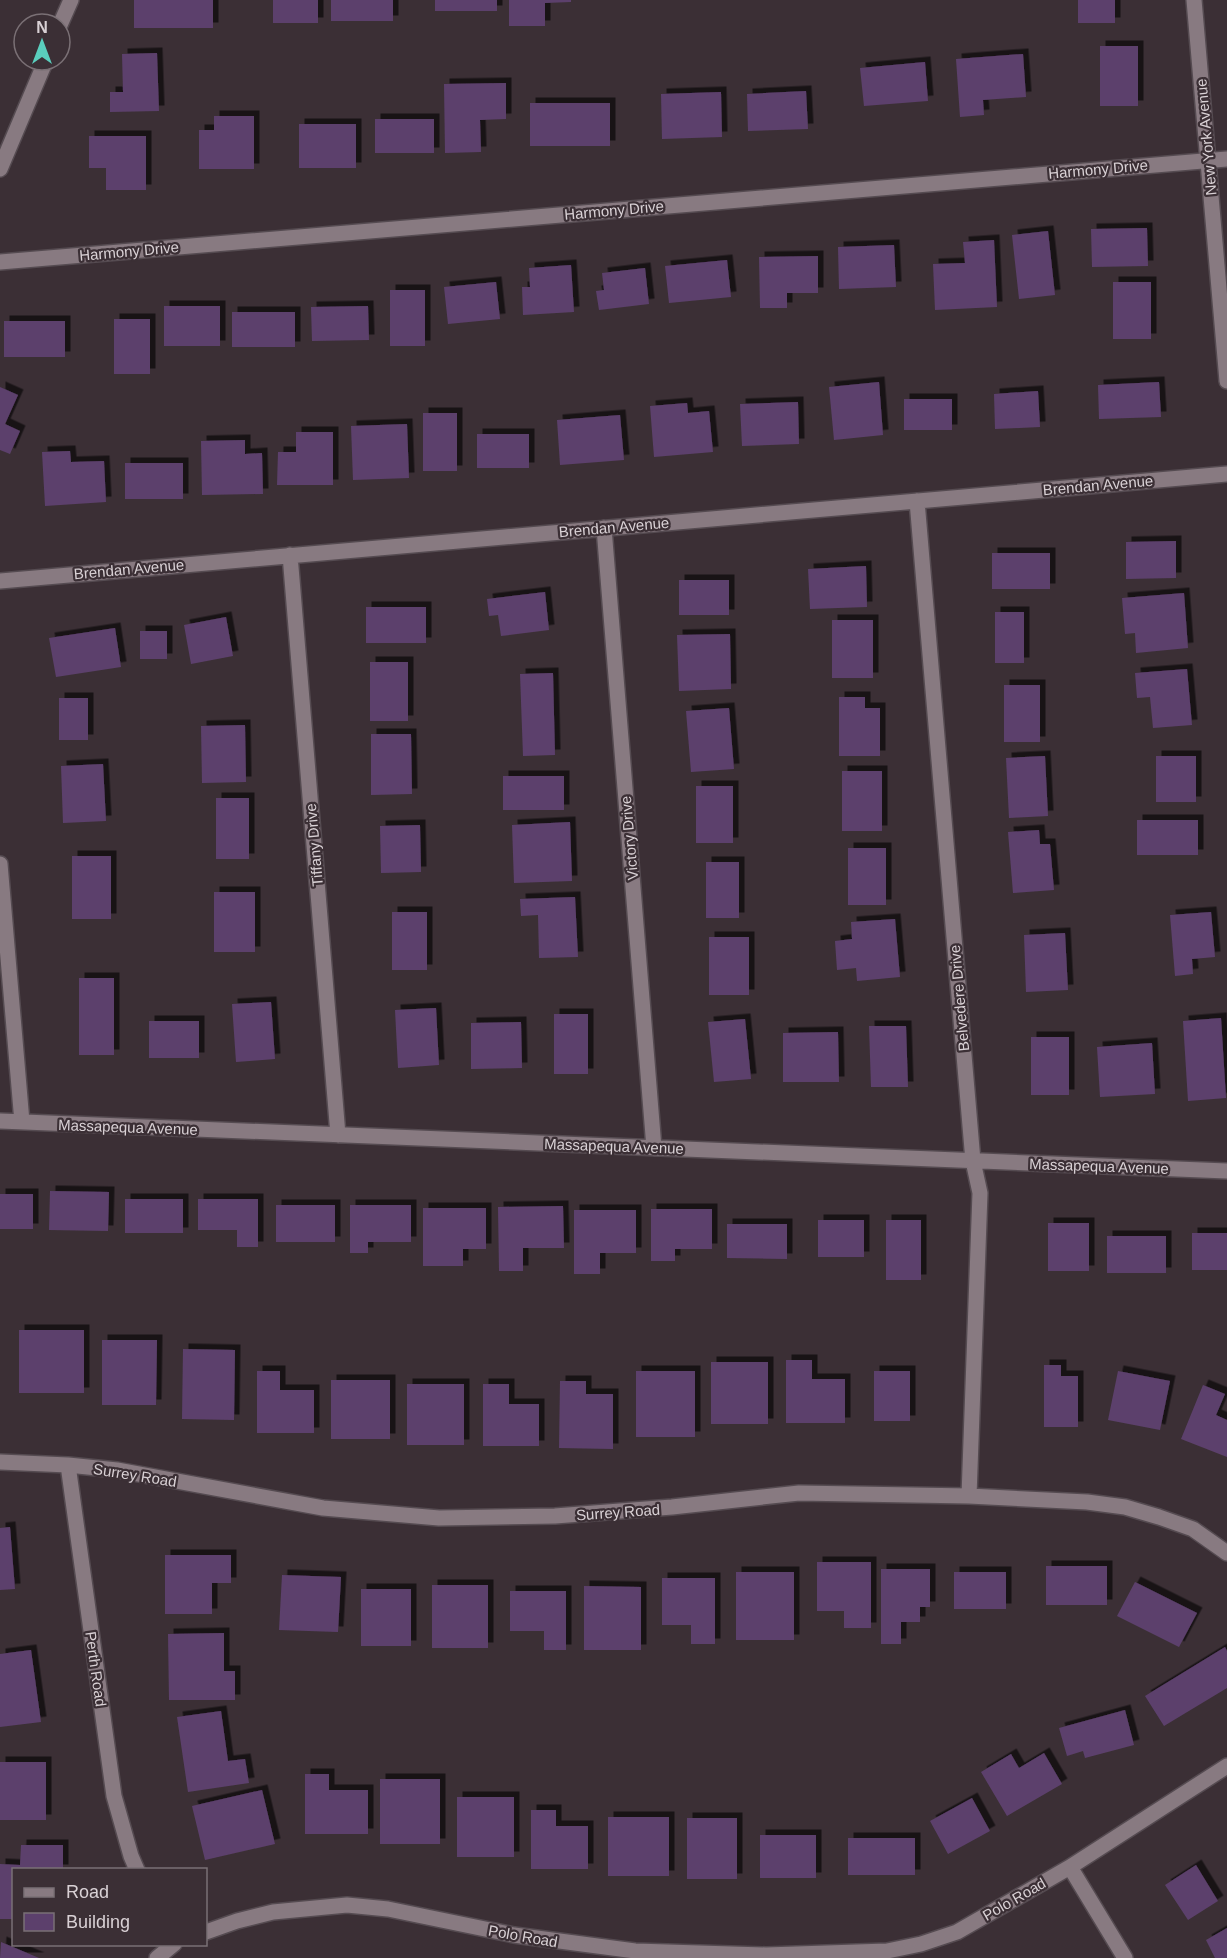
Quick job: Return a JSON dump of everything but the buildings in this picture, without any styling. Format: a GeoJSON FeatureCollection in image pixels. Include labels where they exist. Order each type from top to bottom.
{"type":"FeatureCollection","features":[{"type":"Feature","properties":{"kind":"street","name":"New York Avenue"},"geometry":{"type":"LineString","coordinates":[[1194,0],[1227,381]]}},
{"type":"Feature","properties":{"kind":"street"},"geometry":{"type":"LineString","coordinates":[[0,169],[41,72]]}},
{"type":"Feature","properties":{"kind":"street","name":"Harmony Drive"},"geometry":{"type":"LineString","coordinates":[[0,262],[1227,159]]}},
{"type":"Feature","properties":{"kind":"street","name":"Brendan Avenue"},"geometry":{"type":"LineString","coordinates":[[0,581],[1227,474]]}},
{"type":"Feature","properties":{"kind":"street","name":"Belvedere Drive"},"geometry":{"type":"LineString","coordinates":[[917,501],[973,1161],[980,1193],[969,1496]]}},
{"type":"Feature","properties":{"kind":"street","name":"Victory Drive"},"geometry":{"type":"LineString","coordinates":[[604,528],[654,1148]]}},
{"type":"Feature","properties":{"kind":"street","name":"Tiffany Drive"},"geometry":{"type":"LineString","coordinates":[[290,555],[338,1135]]}},
{"type":"Feature","properties":{"kind":"street"},"geometry":{"type":"LineString","coordinates":[[0,864],[22,1122]]}},
{"type":"Feature","properties":{"kind":"street","name":"Massapequa Avenue"},"geometry":{"type":"LineString","coordinates":[[0,1121],[1227,1171]]}},
{"type":"Feature","properties":{"kind":"street","name":"Surrey Road"},"geometry":{"type":"LineString","coordinates":[[0,1462],[117,1470],[323,1508],[439,1518],[555,1516],[672,1507],[799,1493],[969,1496],[1087,1502],[1125,1507],[1193,1529],[1227,1553]]}},
{"type":"Feature","properties":{"kind":"street","name":"Perth Road"},"geometry":{"type":"LineString","coordinates":[[68,1465],[114,1796],[137,1868]]}},
{"type":"Feature","properties":{"kind":"street","name":"Polo Road"},"geometry":{"type":"LineString","coordinates":[[207,1932],[273,1912],[347,1905],[388,1909],[514,1935],[635,1952],[766,1955],[887,1951],[921,1944],[957,1932],[1070,1867],[1227,1766]]}},
{"type":"Feature","properties":{"kind":"street"},"geometry":{"type":"LineString","coordinates":[[1070,1867],[1125,1958]]}},
{"type":"Feature","properties":{"kind":"street"},"geometry":{"type":"LineString","coordinates":[[158,1958],[172,1946]]}}]}
